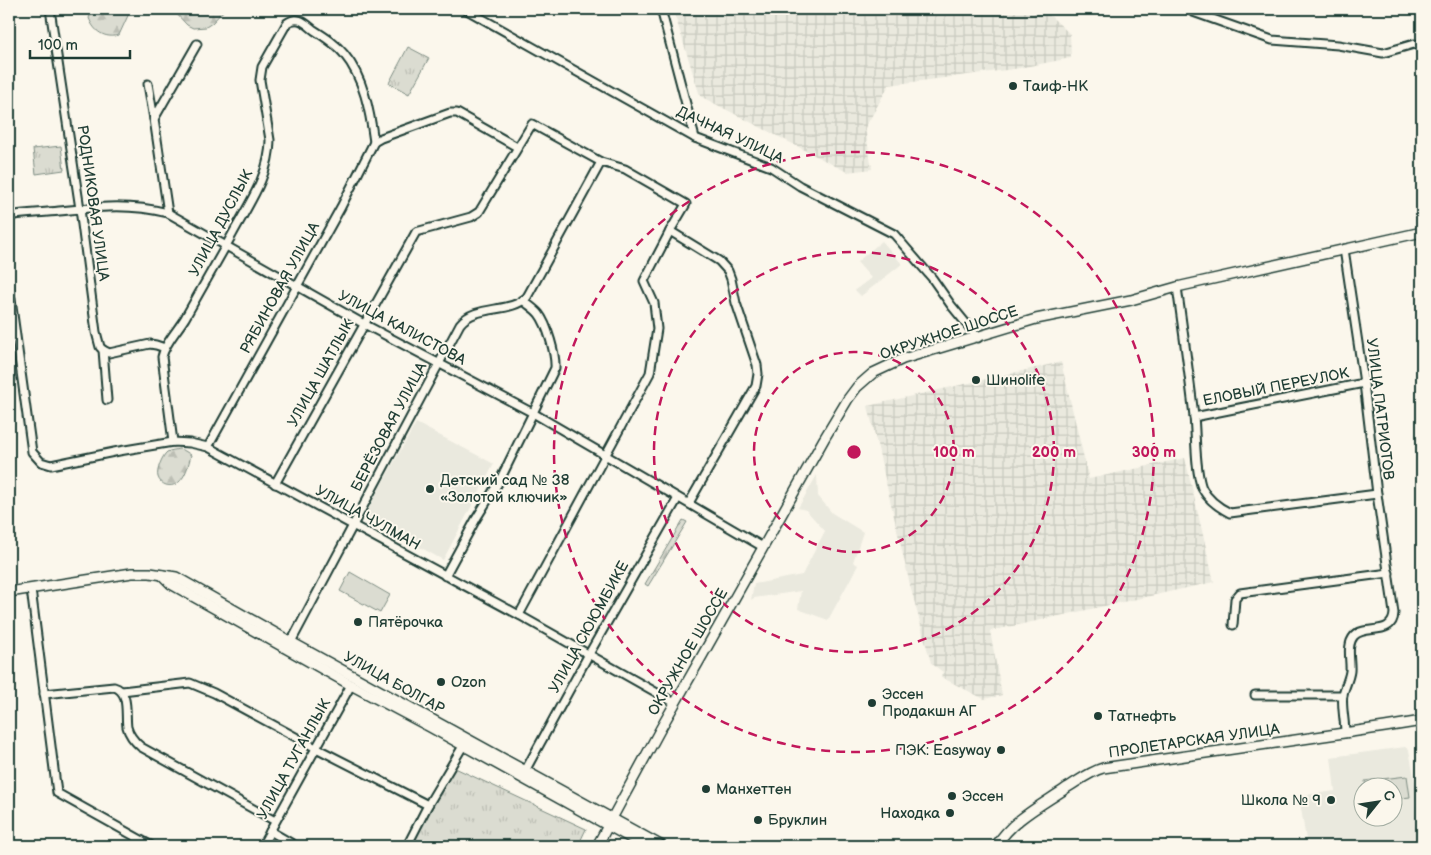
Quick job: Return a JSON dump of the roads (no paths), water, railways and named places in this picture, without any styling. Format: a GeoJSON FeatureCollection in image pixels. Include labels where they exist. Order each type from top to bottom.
{"type":"FeatureCollection","features":[{"type":"Feature","properties":{"kind":"street","name":"РОДНИКОВАЯ УЛИЦА"},"geometry":{"type":"LineString","coordinates":[[50,9],[80,209],[96,332],[100,347],[103,350],[107,400]]}},
{"type":"Feature","properties":{"kind":"street","name":"ДАЧНАЯ УЛИЦА"},"geometry":{"type":"LineString","coordinates":[[465,9],[695,138],[771,167],[800,186],[894,234],[932,278],[978,338]]}},
{"type":"Feature","properties":{"kind":"street"},"geometry":{"type":"LineString","coordinates":[[661,9],[695,138]]}},
{"type":"Feature","properties":{"kind":"street"},"geometry":{"type":"LineString","coordinates":[[1188,9],[1272,40],[1338,45],[1383,53],[1414,44],[1422,47]]}},
{"type":"Feature","properties":{"kind":"street","name":"УЛИЦА ДУСЛЫК"},"geometry":{"type":"LineString","coordinates":[[165,348],[182,323],[226,246],[256,191],[266,168],[270,140],[260,80],[261,73],[262,67],[287,23],[296,19],[303,22],[337,46],[351,63],[361,83],[370,115],[374,142]]}},
{"type":"Feature","properties":{"kind":"street"},"geometry":{"type":"LineString","coordinates":[[154,119],[197,44]]}},
{"type":"Feature","properties":{"kind":"street"},"geometry":{"type":"LineString","coordinates":[[148,84],[168,213]]}},
{"type":"Feature","properties":{"kind":"street"},"geometry":{"type":"LineString","coordinates":[[374,142],[450,113],[457,114],[517,147]]}},
{"type":"Feature","properties":{"kind":"street","name":"УЛИЦА ШАТЛЫК"},"geometry":{"type":"LineString","coordinates":[[275,484],[416,232],[475,214],[484,204],[532,124],[601,162]]}},
{"type":"Feature","properties":{"kind":"street","name":"РЯБИНОВАЯ УЛИЦА"},"geometry":{"type":"LineString","coordinates":[[208,446],[341,207],[374,142]]}},
{"type":"Feature","properties":{"kind":"street"},"geometry":{"type":"LineString","coordinates":[[445,576],[500,480],[554,371],[556,363],[543,321],[536,311],[523,300],[527,297],[601,162],[625,169],[686,204],[644,281],[654,303],[657,329],[650,373],[519,615]]}},
{"type":"Feature","properties":{"kind":"street","name":"УЛИЦА КАЛИСТОВА"},"geometry":{"type":"LineString","coordinates":[[11,216],[128,206],[168,213],[364,324],[533,413],[763,547]]}},
{"type":"Feature","properties":{"kind":"street"},"geometry":{"type":"LineString","coordinates":[[9,208],[11,216]]}},
{"type":"Feature","properties":{"kind":"street"},"geometry":{"type":"LineString","coordinates":[[670,231],[719,261],[728,271],[736,303],[757,365],[758,374],[756,386],[689,503]]}},
{"type":"Feature","properties":{"kind":"street","name":"ОКРУЖНОЕ ШОССЕ"},"geometry":{"type":"LineString","coordinates":[[597,846],[675,703],[837,417],[848,400],[864,381],[874,373],[903,360],[1036,319],[1131,300],[1177,287],[1422,232]]}},
{"type":"Feature","properties":{"kind":"street","name":"УЛИЦА ПАТРИОТОВ"},"geometry":{"type":"LineString","coordinates":[[1343,695],[1350,672],[1350,645],[1353,637],[1359,632],[1387,627],[1394,618],[1364,383],[1344,249]]}},
{"type":"Feature","properties":{"kind":"street","name":"УЛИЦА ЧУЛМАН"},"geometry":{"type":"LineString","coordinates":[[9,284],[32,452],[41,462],[51,465],[172,442],[208,446],[519,615],[675,703]]}},
{"type":"Feature","properties":{"kind":"street"},"geometry":{"type":"LineString","coordinates":[[1177,287],[1194,417],[1199,478],[1212,503],[1230,513],[1377,494]]}},
{"type":"Feature","properties":{"kind":"street","name":"БЕРЁЗОВАЯ УЛИЦА"},"geometry":{"type":"LineString","coordinates":[[291,642],[460,324],[467,316],[520,303],[523,300]]}},
{"type":"Feature","properties":{"kind":"street"},"geometry":{"type":"LineString","coordinates":[[103,350],[109,353],[150,344],[156,344],[165,348],[162,357],[172,442]]}},
{"type":"Feature","properties":{"kind":"street","name":"ЕЛОВЫЙ ПЕРЕУЛОК"},"geometry":{"type":"LineString","coordinates":[[1194,417],[1364,383]]}},
{"type":"Feature","properties":{"kind":"street","name":"УЛИЦА СЮЮМБИКЕ"},"geometry":{"type":"LineString","coordinates":[[525,771],[678,498]]}},
{"type":"Feature","properties":{"kind":"street","name":"УЛИЦА БОЛГАР"},"geometry":{"type":"LineString","coordinates":[[9,592],[132,573],[150,573],[176,578],[525,771],[610,822]]}},
{"type":"Feature","properties":{"kind":"street"},"geometry":{"type":"LineString","coordinates":[[1233,625],[1235,599],[1240,594],[1388,573]]}},
{"type":"Feature","properties":{"kind":"street","name":"УЛИЦА БОЛГАР"},"geometry":{"type":"LineString","coordinates":[[162,575],[171,584],[351,686],[610,822]]}},
{"type":"Feature","properties":{"kind":"street"},"geometry":{"type":"LineString","coordinates":[[31,589],[57,793],[152,846]]}},
{"type":"Feature","properties":{"kind":"street"},"geometry":{"type":"LineString","coordinates":[[44,694],[114,687],[122,691],[190,684],[214,692],[316,748],[428,805]]}},
{"type":"Feature","properties":{"kind":"street","name":"УЛИЦА ТУГАНЛЫК"},"geometry":{"type":"LineString","coordinates":[[262,846],[351,686]]}},
{"type":"Feature","properties":{"kind":"street"},"geometry":{"type":"LineString","coordinates":[[122,691],[129,733],[141,747],[275,821]]}},
{"type":"Feature","properties":{"kind":"street"},"geometry":{"type":"LineString","coordinates":[[1255,695],[1343,695],[1345,733]]}},
{"type":"Feature","properties":{"kind":"street","name":"ПРОЛЕТАРСКАЯ УЛИЦА"},"geometry":{"type":"LineString","coordinates":[[996,846],[1005,833],[1019,820],[1086,776],[1102,768],[1422,721]]}},
{"type":"Feature","properties":{"kind":"street"},"geometry":{"type":"LineString","coordinates":[[407,846],[428,805],[463,746]]}},
{"type":"Feature","properties":{"kind":"street"},"geometry":{"type":"LineString","coordinates":[[610,822],[645,846]]}},
{"type":"Feature","properties":{"kind":"street"},"geometry":{"type":"LineString","coordinates":[[610,822],[662,846]]}},
{"type":"Feature","properties":{"kind":"street"},"geometry":{"type":"LineString","coordinates":[[270,831],[296,846]]}},
{"type":"Feature","properties":{"kind":"place","name":"Таиф-НК"},"geometry":{"type":"Point","coordinates":[1013,86]}},
{"type":"Feature","properties":{"kind":"place","name":"Шиноlife"},"geometry":{"type":"Point","coordinates":[976,380]}},
{"type":"Feature","properties":{"kind":"place","name":"Детский сад № 38 «Золотой ключик»"},"geometry":{"type":"Point","coordinates":[430,489]}},
{"type":"Feature","properties":{"kind":"place","name":"Пятёрочка"},"geometry":{"type":"Point","coordinates":[358,622]}},
{"type":"Feature","properties":{"kind":"place","name":"Ozon"},"geometry":{"type":"Point","coordinates":[441,682]}},
{"type":"Feature","properties":{"kind":"place","name":"Эссен Продакшн АГ"},"geometry":{"type":"Point","coordinates":[872,703]}},
{"type":"Feature","properties":{"kind":"place","name":"Татнефть"},"geometry":{"type":"Point","coordinates":[1098,716]}},
{"type":"Feature","properties":{"kind":"place","name":"ПЭК: Easyway"},"geometry":{"type":"Point","coordinates":[1001,750]}},
{"type":"Feature","properties":{"kind":"place","name":"Манхеттен"},"geometry":{"type":"Point","coordinates":[706,789]}},
{"type":"Feature","properties":{"kind":"place","name":"Эссен"},"geometry":{"type":"Point","coordinates":[952,796]}},
{"type":"Feature","properties":{"kind":"place","name":"Школа № 9"},"geometry":{"type":"Point","coordinates":[1331,800]}},
{"type":"Feature","properties":{"kind":"place","name":"Находка"},"geometry":{"type":"Point","coordinates":[950,813]}},
{"type":"Feature","properties":{"kind":"place","name":"Бруклин"},"geometry":{"type":"Point","coordinates":[758,820]}}]}
